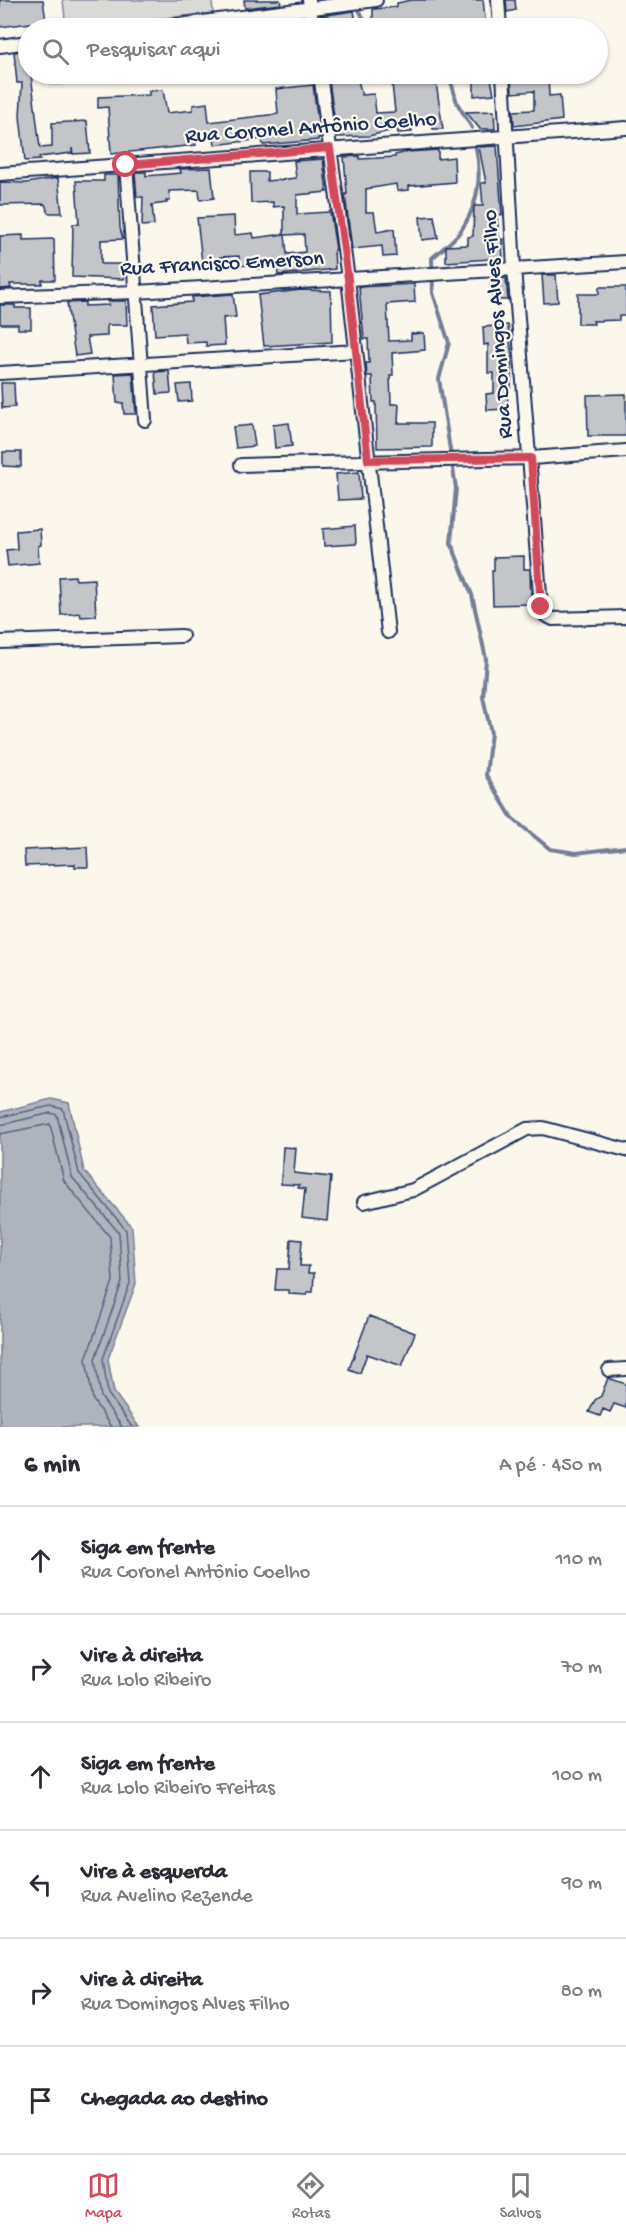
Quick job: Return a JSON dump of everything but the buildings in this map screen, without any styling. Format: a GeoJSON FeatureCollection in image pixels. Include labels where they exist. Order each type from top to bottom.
{"type":"FeatureCollection","features":[{"type":"Feature","properties":{"kind":"street"},"geometry":{"type":"LineString","coordinates":[[220,18],[310,4],[376,0]]}},
{"type":"Feature","properties":{"kind":"street"},"geometry":{"type":"LineString","coordinates":[[498,0],[499,18]]}},
{"type":"Feature","properties":{"kind":"street"},"geometry":{"type":"LineString","coordinates":[[0,46],[18,43]]}},
{"type":"Feature","properties":{"kind":"street"},"geometry":{"type":"LineString","coordinates":[[321,84],[348,279],[388,632]]}},
{"type":"Feature","properties":{"kind":"street","name":"Rua Domingos Alves Filho"},"geometry":{"type":"LineString","coordinates":[[504,84],[514,268],[531,458],[541,607],[545,615],[553,619],[626,617]]}},
{"type":"Feature","properties":{"kind":"street","name":"Rua Coronel Antônio Coelho"},"geometry":{"type":"LineString","coordinates":[[0,174],[626,128]]}},
{"type":"Feature","properties":{"kind":"street"},"geometry":{"type":"LineString","coordinates":[[126,165],[145,420]]}},
{"type":"Feature","properties":{"kind":"street","name":"Rua Francisco Emerson"},"geometry":{"type":"LineString","coordinates":[[0,297],[136,292],[626,262]]}},
{"type":"Feature","properties":{"kind":"street"},"geometry":{"type":"LineString","coordinates":[[0,372],[140,366],[356,351]]}},
{"type":"Feature","properties":{"kind":"street"},"geometry":{"type":"LineString","coordinates":[[241,465],[368,460],[531,458],[626,451]]}},
{"type":"Feature","properties":{"kind":"street"},"geometry":{"type":"LineString","coordinates":[[0,642],[182,636]]}},
{"type":"Feature","properties":{"kind":"street"},"geometry":{"type":"LineString","coordinates":[[364,1202],[413,1190],[527,1129],[543,1128],[626,1150]]}},
{"type":"Feature","properties":{"kind":"street"},"geometry":{"type":"LineString","coordinates":[[609,1370],[626,1369]]}},
{"type":"Feature","properties":{"kind":"shaded area"},"geometry":{"type":"Polygon","coordinates":[[[63,0],[212,0],[213,13],[164,18],[65,18],[63,0]]]}},
{"type":"Feature","properties":{"kind":"water"},"geometry":{"type":"Polygon","coordinates":[[[51,1099],[69,1103],[84,1171],[132,1227],[136,1284],[108,1359],[114,1392],[139,1427],[0,1427],[0,1112],[51,1099]]]}},
{"type":"Feature","properties":{"kind":"waterway"},"geometry":{"type":"LineString","coordinates":[[357,6],[363,18]]}},
{"type":"Feature","properties":{"kind":"waterway"},"geometry":{"type":"LineString","coordinates":[[452,84],[457,103],[472,128]]}},
{"type":"Feature","properties":{"kind":"waterway"},"geometry":{"type":"LineString","coordinates":[[476,148],[479,169],[472,210],[459,233],[432,258],[433,293],[449,343],[439,379],[456,488],[451,543],[472,595],[486,659],[483,697],[491,733],[486,775],[512,818],[550,849],[576,853],[626,847]]}},
{"type":"Feature","properties":{"kind":"route"},"geometry":{"type":"LineString","coordinates":[[126,165],[330,148],[348,279],[368,460],[531,458],[541,607]]}}]}
